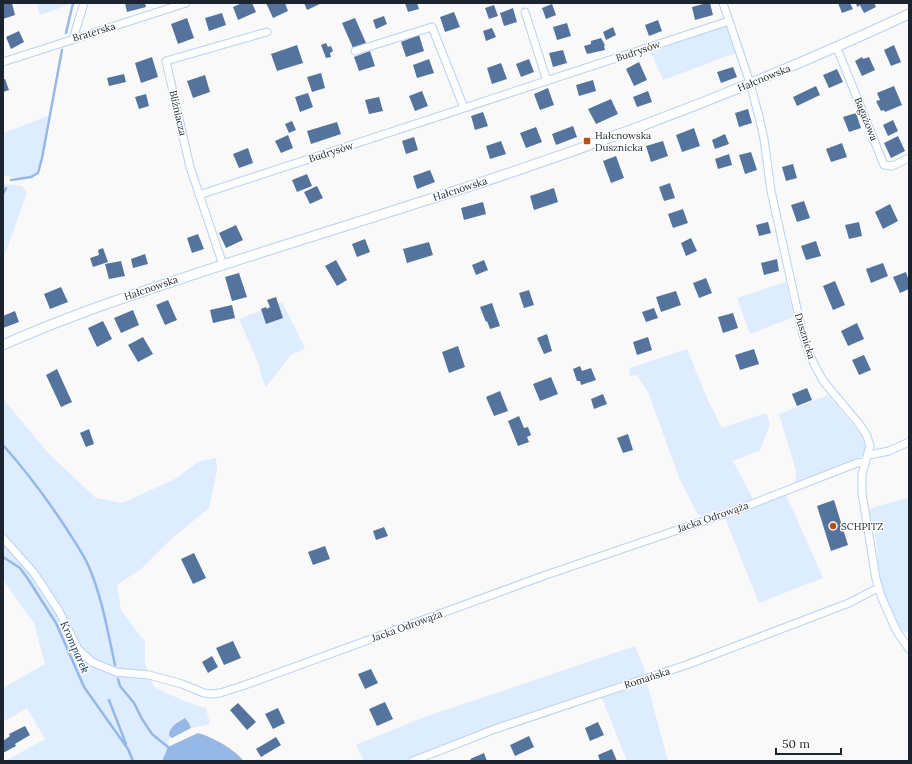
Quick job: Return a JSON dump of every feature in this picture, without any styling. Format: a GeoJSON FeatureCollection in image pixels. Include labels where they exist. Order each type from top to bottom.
{"type":"FeatureCollection","features":[{"type":"Feature","properties":{"kind":"street"},"geometry":{"type":"LineString","coordinates":[[73,39],[84,3]]}},
{"type":"Feature","properties":{"kind":"street","name":"Braterska"},"geometry":{"type":"LineString","coordinates":[[3,62],[186,3]]}},
{"type":"Feature","properties":{"kind":"street","name":"Dusznicka"},"geometry":{"type":"LineString","coordinates":[[723,3],[750,83],[764,139],[770,192],[808,351],[824,382],[860,424],[867,436],[870,446],[869,455]]}},
{"type":"Feature","properties":{"kind":"street"},"geometry":{"type":"LineString","coordinates":[[525,12],[547,81]]}},
{"type":"Feature","properties":{"kind":"street","name":"Hałcnowska"},"geometry":{"type":"LineString","coordinates":[[3,345],[71,316],[223,264],[419,203],[589,146],[837,48],[909,14]]}},
{"type":"Feature","properties":{"kind":"street","name":"Budrysów"},"geometry":{"type":"LineString","coordinates":[[199,195],[729,21]]}},
{"type":"Feature","properties":{"kind":"street"},"geometry":{"type":"LineString","coordinates":[[356,51],[432,27],[464,108]]}},
{"type":"Feature","properties":{"kind":"street","name":"Bliźniacza"},"geometry":{"type":"LineString","coordinates":[[223,264],[190,167],[166,62],[267,32]]}},
{"type":"Feature","properties":{"kind":"street","name":"Bagażowa"},"geometry":{"type":"LineString","coordinates":[[837,48],[884,165],[892,166],[909,158]]}},
{"type":"Feature","properties":{"kind":"street"},"geometry":{"type":"LineString","coordinates":[[909,442],[888,451],[869,455],[865,462],[862,474],[862,493],[878,588],[902,640],[909,649]]}},
{"type":"Feature","properties":{"kind":"street","name":"Jacka Odrowąża"},"geometry":{"type":"LineString","coordinates":[[3,538],[34,573],[59,611],[78,649],[92,662],[116,672],[149,675],[182,684],[204,693],[212,694],[245,685],[546,575],[739,509],[857,463],[865,462]]}},
{"type":"Feature","properties":{"kind":"street","name":"Romańska"},"geometry":{"type":"LineString","coordinates":[[413,761],[495,729],[689,664],[849,603],[878,588]]}},
{"type":"Feature","properties":{"kind":"street"},"geometry":{"type":"LineString","coordinates":[[902,640],[909,636]]}},
{"type":"Feature","properties":{"kind":"shaded area"},"geometry":{"type":"Polygon","coordinates":[[[37,3],[69,3],[68,5],[40,15],[37,3]]]}},
{"type":"Feature","properties":{"kind":"shaded area"},"geometry":{"type":"Polygon","coordinates":[[[726,25],[736,53],[663,80],[651,52],[726,25]]]}},
{"type":"Feature","properties":{"kind":"shaded area"},"geometry":{"type":"Polygon","coordinates":[[[48,116],[40,163],[33,179],[3,176],[3,133],[48,116]]]}},
{"type":"Feature","properties":{"kind":"shaded area"},"geometry":{"type":"Polygon","coordinates":[[[3,184],[22,186],[27,193],[3,259],[3,184]]]}},
{"type":"Feature","properties":{"kind":"shaded area"},"geometry":{"type":"Polygon","coordinates":[[[786,282],[794,317],[750,334],[737,298],[786,282]]]}},
{"type":"Feature","properties":{"kind":"shaded area"},"geometry":{"type":"Polygon","coordinates":[[[282,302],[305,348],[291,355],[266,387],[261,376],[259,365],[239,319],[282,302]]]}},
{"type":"Feature","properties":{"kind":"shaded area"},"geometry":{"type":"Polygon","coordinates":[[[687,349],[706,396],[722,428],[766,413],[770,424],[760,450],[733,461],[753,499],[702,516],[697,513],[680,480],[648,392],[637,375],[629,376],[630,368],[687,349]]]}},
{"type":"Feature","properties":{"kind":"shaded area"},"geometry":{"type":"Polygon","coordinates":[[[828,395],[863,437],[866,447],[863,456],[795,483],[796,471],[779,414],[828,395]]]}},
{"type":"Feature","properties":{"kind":"shaded area"},"geometry":{"type":"Polygon","coordinates":[[[3,399],[50,455],[96,498],[122,503],[175,479],[198,462],[216,458],[217,470],[209,508],[171,539],[141,569],[117,585],[121,610],[145,642],[145,664],[154,687],[186,702],[206,708],[210,724],[191,728],[185,718],[170,729],[168,748],[162,761],[5,761],[45,739],[27,708],[3,722],[3,688],[45,664],[34,623],[3,580],[3,538],[7,539],[3,533],[3,399]]]}},
{"type":"Feature","properties":{"kind":"shaded area"},"geometry":{"type":"Polygon","coordinates":[[[786,495],[823,578],[759,603],[725,518],[786,495]]]}},
{"type":"Feature","properties":{"kind":"shaded area"},"geometry":{"type":"Polygon","coordinates":[[[909,497],[909,632],[904,632],[899,628],[879,582],[877,547],[869,509],[909,497]]]}},
{"type":"Feature","properties":{"kind":"shaded area"},"geometry":{"type":"Polygon","coordinates":[[[635,646],[647,676],[493,727],[406,761],[364,761],[356,745],[419,719],[635,646]]]}},
{"type":"Feature","properties":{"kind":"shaded area"},"geometry":{"type":"Polygon","coordinates":[[[647,683],[668,761],[627,761],[602,698],[647,683]]]}},
{"type":"Feature","properties":{"kind":"water"},"geometry":{"type":"Polygon","coordinates":[[[185,718],[191,728],[172,738],[169,736],[172,727],[185,718]]]}},
{"type":"Feature","properties":{"kind":"water"},"geometry":{"type":"Polygon","coordinates":[[[198,733],[223,744],[244,761],[162,761],[168,747],[198,733]]]}},
{"type":"Feature","properties":{"kind":"building"},"geometry":{"type":"Polygon","coordinates":[[[3,3],[12,3],[15,15],[3,19],[3,3]]]}},
{"type":"Feature","properties":{"kind":"building"},"geometry":{"type":"Polygon","coordinates":[[[125,3],[145,3],[146,7],[127,12],[125,3]]]}},
{"type":"Feature","properties":{"kind":"building"},"geometry":{"type":"Polygon","coordinates":[[[242,3],[252,3],[256,12],[238,20],[233,7],[242,3]]]}},
{"type":"Feature","properties":{"kind":"building"},"geometry":{"type":"Polygon","coordinates":[[[266,3],[285,3],[288,11],[273,18],[266,3]]]}},
{"type":"Feature","properties":{"kind":"building"},"geometry":{"type":"Polygon","coordinates":[[[304,3],[322,3],[307,10],[304,3]]]}},
{"type":"Feature","properties":{"kind":"building"},"geometry":{"type":"Polygon","coordinates":[[[405,3],[417,3],[419,9],[408,12],[405,3]]]}},
{"type":"Feature","properties":{"kind":"building"},"geometry":{"type":"Polygon","coordinates":[[[710,3],[713,15],[695,20],[692,7],[710,3]]]}},
{"type":"Feature","properties":{"kind":"building"},"geometry":{"type":"Polygon","coordinates":[[[838,3],[850,3],[853,9],[842,13],[838,3]]]}},
{"type":"Feature","properties":{"kind":"building"},"geometry":{"type":"Polygon","coordinates":[[[856,3],[874,3],[876,7],[864,13],[860,5],[857,7],[856,3]]]}},
{"type":"Feature","properties":{"kind":"building"},"geometry":{"type":"Polygon","coordinates":[[[552,4],[556,15],[546,19],[542,8],[552,4]]]}},
{"type":"Feature","properties":{"kind":"building"},"geometry":{"type":"Polygon","coordinates":[[[494,5],[498,16],[489,19],[485,8],[494,5]]]}},
{"type":"Feature","properties":{"kind":"building"},"geometry":{"type":"Polygon","coordinates":[[[513,8],[517,22],[504,26],[500,13],[513,8]]]}},
{"type":"Feature","properties":{"kind":"building"},"geometry":{"type":"Polygon","coordinates":[[[454,12],[460,27],[445,32],[440,17],[454,12]]]}},
{"type":"Feature","properties":{"kind":"building"},"geometry":{"type":"Polygon","coordinates":[[[222,13],[226,25],[209,31],[205,18],[222,13]]]}},
{"type":"Feature","properties":{"kind":"building"},"geometry":{"type":"Polygon","coordinates":[[[384,16],[387,24],[376,29],[373,20],[384,16]]]}},
{"type":"Feature","properties":{"kind":"building"},"geometry":{"type":"Polygon","coordinates":[[[187,18],[194,38],[178,44],[171,24],[187,18]]]}},
{"type":"Feature","properties":{"kind":"building"},"geometry":{"type":"Polygon","coordinates":[[[355,18],[366,43],[353,48],[342,23],[355,18]]]}},
{"type":"Feature","properties":{"kind":"building"},"geometry":{"type":"Polygon","coordinates":[[[658,20],[662,31],[649,36],[645,25],[658,20]]]}},
{"type":"Feature","properties":{"kind":"building"},"geometry":{"type":"Polygon","coordinates":[[[567,23],[571,36],[557,40],[553,27],[567,23]]]}},
{"type":"Feature","properties":{"kind":"building"},"geometry":{"type":"Polygon","coordinates":[[[613,27],[616,35],[606,40],[603,32],[613,27]]]}},
{"type":"Feature","properties":{"kind":"building"},"geometry":{"type":"Polygon","coordinates":[[[492,28],[496,37],[486,41],[483,31],[492,28]]]}},
{"type":"Feature","properties":{"kind":"building"},"geometry":{"type":"Polygon","coordinates":[[[19,31],[24,42],[11,49],[6,37],[19,31]]]}},
{"type":"Feature","properties":{"kind":"building"},"geometry":{"type":"Polygon","coordinates":[[[419,35],[424,51],[406,57],[401,42],[419,35]]]}},
{"type":"Feature","properties":{"kind":"building"},"geometry":{"type":"Polygon","coordinates":[[[601,38],[605,45],[605,50],[587,54],[584,46],[591,44],[591,41],[601,38]]]}},
{"type":"Feature","properties":{"kind":"building"},"geometry":{"type":"Polygon","coordinates":[[[326,43],[328,47],[331,46],[333,51],[330,53],[331,57],[326,58],[321,45],[326,43]]]}},
{"type":"Feature","properties":{"kind":"building"},"geometry":{"type":"Polygon","coordinates":[[[297,45],[303,63],[277,71],[271,54],[297,45]]]}},
{"type":"Feature","properties":{"kind":"building"},"geometry":{"type":"Polygon","coordinates":[[[894,45],[901,62],[891,66],[884,50],[894,45]]]}},
{"type":"Feature","properties":{"kind":"building"},"geometry":{"type":"Polygon","coordinates":[[[563,50],[567,63],[553,67],[549,53],[563,50]]]}},
{"type":"Feature","properties":{"kind":"building"},"geometry":{"type":"Polygon","coordinates":[[[370,51],[375,66],[359,71],[354,57],[370,51]]]}},
{"type":"Feature","properties":{"kind":"building"},"geometry":{"type":"Polygon","coordinates":[[[152,57],[158,77],[141,83],[135,63],[152,57]]]}},
{"type":"Feature","properties":{"kind":"building"},"geometry":{"type":"Polygon","coordinates":[[[862,57],[863,59],[869,57],[875,70],[862,76],[855,61],[862,57]]]}},
{"type":"Feature","properties":{"kind":"building"},"geometry":{"type":"Polygon","coordinates":[[[429,59],[434,73],[417,78],[413,65],[429,59]]]}},
{"type":"Feature","properties":{"kind":"building"},"geometry":{"type":"Polygon","coordinates":[[[529,59],[534,72],[521,77],[516,64],[529,59]]]}},
{"type":"Feature","properties":{"kind":"building"},"geometry":{"type":"Polygon","coordinates":[[[639,62],[647,80],[634,86],[626,69],[639,62]]]}},
{"type":"Feature","properties":{"kind":"building"},"geometry":{"type":"Polygon","coordinates":[[[501,63],[507,79],[492,84],[487,68],[501,63]]]}},
{"type":"Feature","properties":{"kind":"building"},"geometry":{"type":"Polygon","coordinates":[[[733,67],[737,77],[721,83],[717,72],[733,67]]]}},
{"type":"Feature","properties":{"kind":"building"},"geometry":{"type":"Polygon","coordinates":[[[837,69],[843,82],[829,88],[823,75],[837,69]]]}},
{"type":"Feature","properties":{"kind":"building"},"geometry":{"type":"Polygon","coordinates":[[[321,73],[325,88],[312,92],[307,77],[321,73]]]}},
{"type":"Feature","properties":{"kind":"building"},"geometry":{"type":"Polygon","coordinates":[[[124,74],[126,82],[109,86],[107,78],[124,74]]]}},
{"type":"Feature","properties":{"kind":"building"},"geometry":{"type":"Polygon","coordinates":[[[205,75],[210,92],[193,98],[187,81],[205,75]]]}},
{"type":"Feature","properties":{"kind":"building"},"geometry":{"type":"Polygon","coordinates":[[[5,79],[9,90],[3,92],[3,80],[5,79]]]}},
{"type":"Feature","properties":{"kind":"building"},"geometry":{"type":"Polygon","coordinates":[[[593,80],[596,91],[579,96],[576,85],[593,80]]]}},
{"type":"Feature","properties":{"kind":"building"},"geometry":{"type":"Polygon","coordinates":[[[816,86],[820,95],[797,106],[793,97],[816,86]]]}},
{"type":"Feature","properties":{"kind":"building"},"geometry":{"type":"Polygon","coordinates":[[[894,86],[902,105],[885,112],[884,110],[881,111],[876,101],[880,100],[877,93],[894,86]]]}},
{"type":"Feature","properties":{"kind":"building"},"geometry":{"type":"Polygon","coordinates":[[[548,88],[554,105],[540,110],[534,94],[548,88]]]}},
{"type":"Feature","properties":{"kind":"building"},"geometry":{"type":"Polygon","coordinates":[[[422,91],[428,106],[415,111],[409,96],[422,91]]]}},
{"type":"Feature","properties":{"kind":"building"},"geometry":{"type":"Polygon","coordinates":[[[648,91],[652,102],[637,107],[633,97],[648,91]]]}},
{"type":"Feature","properties":{"kind":"building"},"geometry":{"type":"Polygon","coordinates":[[[308,93],[313,107],[300,112],[295,97],[308,93]]]}},
{"type":"Feature","properties":{"kind":"building"},"geometry":{"type":"Polygon","coordinates":[[[146,94],[149,106],[139,109],[135,97],[146,94]]]}},
{"type":"Feature","properties":{"kind":"building"},"geometry":{"type":"Polygon","coordinates":[[[379,97],[383,111],[369,114],[365,100],[379,97]]]}},
{"type":"Feature","properties":{"kind":"building"},"geometry":{"type":"Polygon","coordinates":[[[611,99],[618,114],[596,124],[588,109],[611,99]]]}},
{"type":"Feature","properties":{"kind":"building"},"geometry":{"type":"Polygon","coordinates":[[[748,109],[752,123],[739,127],[735,113],[748,109]]]}},
{"type":"Feature","properties":{"kind":"building"},"geometry":{"type":"Polygon","coordinates":[[[483,112],[488,126],[475,130],[471,116],[483,112]]]}},
{"type":"Feature","properties":{"kind":"building"},"geometry":{"type":"Polygon","coordinates":[[[856,113],[861,128],[849,132],[843,117],[856,113]]]}},
{"type":"Feature","properties":{"kind":"building"},"geometry":{"type":"Polygon","coordinates":[[[893,120],[898,131],[888,136],[883,125],[893,120]]]}},
{"type":"Feature","properties":{"kind":"building"},"geometry":{"type":"Polygon","coordinates":[[[292,121],[296,130],[289,133],[285,124],[292,121]]]}},
{"type":"Feature","properties":{"kind":"building"},"geometry":{"type":"Polygon","coordinates":[[[337,122],[341,134],[311,144],[307,131],[337,122]]]}},
{"type":"Feature","properties":{"kind":"building"},"geometry":{"type":"Polygon","coordinates":[[[573,126],[577,137],[556,145],[552,134],[573,126]]]}},
{"type":"Feature","properties":{"kind":"building"},"geometry":{"type":"Polygon","coordinates":[[[536,127],[542,142],[526,148],[520,133],[536,127]]]}},
{"type":"Feature","properties":{"kind":"building"},"geometry":{"type":"Polygon","coordinates":[[[694,128],[700,146],[682,152],[676,135],[694,128]]]}},
{"type":"Feature","properties":{"kind":"building"},"geometry":{"type":"Polygon","coordinates":[[[725,134],[729,144],[715,149],[712,140],[725,134]]]}},
{"type":"Feature","properties":{"kind":"building"},"geometry":{"type":"Polygon","coordinates":[[[288,135],[293,148],[281,153],[275,141],[288,135]]]}},
{"type":"Feature","properties":{"kind":"building"},"geometry":{"type":"Polygon","coordinates":[[[898,136],[905,151],[891,158],[884,143],[898,136]]]}},
{"type":"Feature","properties":{"kind":"building"},"geometry":{"type":"Polygon","coordinates":[[[414,137],[418,150],[406,154],[402,141],[414,137]]]}},
{"type":"Feature","properties":{"kind":"building"},"geometry":{"type":"Polygon","coordinates":[[[501,141],[506,154],[490,159],[486,146],[501,141]]]}},
{"type":"Feature","properties":{"kind":"building"},"geometry":{"type":"Polygon","coordinates":[[[663,141],[668,156],[651,162],[646,146],[663,141]]]}},
{"type":"Feature","properties":{"kind":"building"},"geometry":{"type":"Polygon","coordinates":[[[842,143],[847,157],[831,162],[826,149],[842,143]]]}},
{"type":"Feature","properties":{"kind":"building"},"geometry":{"type":"Polygon","coordinates":[[[248,148],[253,163],[239,168],[233,154],[248,148]]]}},
{"type":"Feature","properties":{"kind":"building"},"geometry":{"type":"Polygon","coordinates":[[[751,152],[757,170],[745,174],[739,155],[751,152]]]}},
{"type":"Feature","properties":{"kind":"building"},"geometry":{"type":"Polygon","coordinates":[[[729,154],[732,165],[718,169],[715,159],[729,154]]]}},
{"type":"Feature","properties":{"kind":"building"},"geometry":{"type":"Polygon","coordinates":[[[616,156],[624,178],[611,183],[603,161],[616,156]]]}},
{"type":"Feature","properties":{"kind":"building"},"geometry":{"type":"Polygon","coordinates":[[[793,164],[797,178],[786,181],[782,167],[793,164]]]}},
{"type":"Feature","properties":{"kind":"building"},"geometry":{"type":"Polygon","coordinates":[[[430,170],[435,182],[417,189],[413,176],[430,170]]]}},
{"type":"Feature","properties":{"kind":"building"},"geometry":{"type":"Polygon","coordinates":[[[307,174],[312,186],[297,192],[292,180],[307,174]]]}},
{"type":"Feature","properties":{"kind":"building"},"geometry":{"type":"Polygon","coordinates":[[[670,183],[675,198],[664,201],[659,187],[670,183]]]}},
{"type":"Feature","properties":{"kind":"building"},"geometry":{"type":"Polygon","coordinates":[[[317,186],[323,198],[310,204],[304,192],[317,186]]]}},
{"type":"Feature","properties":{"kind":"building"},"geometry":{"type":"Polygon","coordinates":[[[554,188],[558,202],[534,210],[530,196],[554,188]]]}},
{"type":"Feature","properties":{"kind":"building"},"geometry":{"type":"Polygon","coordinates":[[[804,201],[810,218],[797,222],[791,205],[804,201]]]}},
{"type":"Feature","properties":{"kind":"building"},"geometry":{"type":"Polygon","coordinates":[[[483,202],[486,214],[464,220],[461,208],[483,202]]]}},
{"type":"Feature","properties":{"kind":"building"},"geometry":{"type":"Polygon","coordinates":[[[890,204],[898,221],[883,229],[875,212],[890,204]]]}},
{"type":"Feature","properties":{"kind":"building"},"geometry":{"type":"Polygon","coordinates":[[[683,209],[688,223],[673,228],[668,214],[683,209]]]}},
{"type":"Feature","properties":{"kind":"building"},"geometry":{"type":"Polygon","coordinates":[[[768,222],[771,233],[759,236],[756,225],[768,222]]]}},
{"type":"Feature","properties":{"kind":"building"},"geometry":{"type":"Polygon","coordinates":[[[859,222],[862,236],[849,239],[845,225],[859,222]]]}},
{"type":"Feature","properties":{"kind":"building"},"geometry":{"type":"Polygon","coordinates":[[[236,225],[243,240],[226,248],[219,233],[236,225]]]}},
{"type":"Feature","properties":{"kind":"building"},"geometry":{"type":"Polygon","coordinates":[[[198,234],[204,249],[192,253],[187,238],[198,234]]]}},
{"type":"Feature","properties":{"kind":"building"},"geometry":{"type":"Polygon","coordinates":[[[691,238],[697,251],[686,256],[681,243],[691,238]]]}},
{"type":"Feature","properties":{"kind":"building"},"geometry":{"type":"Polygon","coordinates":[[[365,239],[370,252],[357,257],[352,244],[365,239]]]}},
{"type":"Feature","properties":{"kind":"building"},"geometry":{"type":"Polygon","coordinates":[[[816,241],[821,256],[806,260],[801,246],[816,241]]]}},
{"type":"Feature","properties":{"kind":"building"},"geometry":{"type":"Polygon","coordinates":[[[429,242],[433,255],[407,263],[403,249],[429,242]]]}},
{"type":"Feature","properties":{"kind":"building"},"geometry":{"type":"Polygon","coordinates":[[[103,248],[108,262],[93,267],[90,258],[99,255],[98,250],[103,248]]]}},
{"type":"Feature","properties":{"kind":"building"},"geometry":{"type":"Polygon","coordinates":[[[145,254],[148,264],[133,268],[131,259],[145,254]]]}},
{"type":"Feature","properties":{"kind":"building"},"geometry":{"type":"Polygon","coordinates":[[[777,259],[779,271],[764,275],[761,263],[777,259]]]}},
{"type":"Feature","properties":{"kind":"building"},"geometry":{"type":"Polygon","coordinates":[[[336,260],[347,280],[337,286],[325,266],[336,260]]]}},
{"type":"Feature","properties":{"kind":"building"},"geometry":{"type":"Polygon","coordinates":[[[484,260],[488,270],[476,275],[472,265],[484,260]]]}},
{"type":"Feature","properties":{"kind":"building"},"geometry":{"type":"Polygon","coordinates":[[[121,261],[125,276],[109,279],[105,264],[121,261]]]}},
{"type":"Feature","properties":{"kind":"building"},"geometry":{"type":"Polygon","coordinates":[[[883,263],[888,276],[871,283],[866,269],[883,263]]]}},
{"type":"Feature","properties":{"kind":"building"},"geometry":{"type":"Polygon","coordinates":[[[906,272],[909,281],[909,289],[900,293],[893,277],[906,272]]]}},
{"type":"Feature","properties":{"kind":"building"},"geometry":{"type":"Polygon","coordinates":[[[239,273],[247,297],[232,301],[225,277],[239,273]]]}},
{"type":"Feature","properties":{"kind":"building"},"geometry":{"type":"Polygon","coordinates":[[[706,278],[712,293],[699,298],[693,283],[706,278]]]}},
{"type":"Feature","properties":{"kind":"building"},"geometry":{"type":"Polygon","coordinates":[[[835,281],[845,305],[833,310],[823,286],[835,281]]]}},
{"type":"Feature","properties":{"kind":"building"},"geometry":{"type":"Polygon","coordinates":[[[61,287],[68,302],[50,309],[44,294],[61,287]]]}},
{"type":"Feature","properties":{"kind":"building"},"geometry":{"type":"Polygon","coordinates":[[[529,290],[534,305],[524,308],[519,293],[529,290]]]}},
{"type":"Feature","properties":{"kind":"building"},"geometry":{"type":"Polygon","coordinates":[[[676,291],[681,305],[661,312],[656,297],[676,291]]]}},
{"type":"Feature","properties":{"kind":"building"},"geometry":{"type":"Polygon","coordinates":[[[276,297],[283,318],[266,324],[261,309],[266,307],[267,309],[270,307],[267,300],[276,297]]]}},
{"type":"Feature","properties":{"kind":"building"},"geometry":{"type":"Polygon","coordinates":[[[168,300],[177,320],[165,325],[156,305],[168,300]]]}},
{"type":"Feature","properties":{"kind":"building"},"geometry":{"type":"Polygon","coordinates":[[[492,303],[500,326],[490,329],[480,307],[492,303]]]}},
{"type":"Feature","properties":{"kind":"building"},"geometry":{"type":"Polygon","coordinates":[[[232,305],[235,318],[213,323],[210,310],[232,305]]]}},
{"type":"Feature","properties":{"kind":"building"},"geometry":{"type":"Polygon","coordinates":[[[654,308],[658,318],[646,322],[642,312],[654,308]]]}},
{"type":"Feature","properties":{"kind":"building"},"geometry":{"type":"Polygon","coordinates":[[[133,310],[139,325],[121,333],[114,318],[133,310]]]}},
{"type":"Feature","properties":{"kind":"building"},"geometry":{"type":"Polygon","coordinates":[[[15,311],[19,322],[3,328],[3,316],[15,311]]]}},
{"type":"Feature","properties":{"kind":"building"},"geometry":{"type":"Polygon","coordinates":[[[733,313],[738,328],[723,333],[718,317],[733,313]]]}},
{"type":"Feature","properties":{"kind":"building"},"geometry":{"type":"Polygon","coordinates":[[[103,321],[112,339],[97,347],[88,328],[103,321]]]}},
{"type":"Feature","properties":{"kind":"building"},"geometry":{"type":"Polygon","coordinates":[[[857,323],[864,339],[848,346],[841,331],[857,323]]]}},
{"type":"Feature","properties":{"kind":"building"},"geometry":{"type":"Polygon","coordinates":[[[547,334],[552,351],[544,354],[537,338],[547,334]]]}},
{"type":"Feature","properties":{"kind":"building"},"geometry":{"type":"Polygon","coordinates":[[[143,337],[153,354],[138,362],[128,345],[143,337]]]}},
{"type":"Feature","properties":{"kind":"building"},"geometry":{"type":"Polygon","coordinates":[[[648,337],[652,350],[637,355],[633,342],[648,337]]]}},
{"type":"Feature","properties":{"kind":"building"},"geometry":{"type":"Polygon","coordinates":[[[458,346],[465,367],[449,373],[442,352],[458,346]]]}},
{"type":"Feature","properties":{"kind":"building"},"geometry":{"type":"Polygon","coordinates":[[[754,349],[759,364],[740,370],[735,355],[754,349]]]}},
{"type":"Feature","properties":{"kind":"building"},"geometry":{"type":"Polygon","coordinates":[[[864,355],[871,370],[859,375],[852,360],[864,355]]]}},
{"type":"Feature","properties":{"kind":"building"},"geometry":{"type":"Polygon","coordinates":[[[580,366],[582,371],[591,368],[596,380],[581,385],[580,381],[577,381],[573,369],[580,366]]]}},
{"type":"Feature","properties":{"kind":"building"},"geometry":{"type":"Polygon","coordinates":[[[57,369],[72,402],[61,407],[46,375],[57,369]]]}},
{"type":"Feature","properties":{"kind":"building"},"geometry":{"type":"Polygon","coordinates":[[[551,377],[558,394],[540,401],[533,384],[551,377]]]}},
{"type":"Feature","properties":{"kind":"building"},"geometry":{"type":"Polygon","coordinates":[[[807,388],[812,400],[797,406],[792,394],[807,388]]]}},
{"type":"Feature","properties":{"kind":"building"},"geometry":{"type":"Polygon","coordinates":[[[500,391],[508,411],[494,416],[486,397],[500,391]]]}},
{"type":"Feature","properties":{"kind":"building"},"geometry":{"type":"Polygon","coordinates":[[[603,394],[607,404],[594,409],[591,399],[603,394]]]}},
{"type":"Feature","properties":{"kind":"building"},"geometry":{"type":"Polygon","coordinates":[[[519,416],[524,428],[528,427],[531,435],[527,437],[529,442],[518,446],[508,421],[519,416]]]}},
{"type":"Feature","properties":{"kind":"building"},"geometry":{"type":"Polygon","coordinates":[[[89,429],[94,444],[86,447],[80,433],[89,429]]]}},
{"type":"Feature","properties":{"kind":"building"},"geometry":{"type":"Polygon","coordinates":[[[628,434],[633,450],[623,453],[617,438],[628,434]]]}},
{"type":"Feature","properties":{"kind":"building","name":"SCHPITZ"},"geometry":{"type":"Polygon","coordinates":[[[834,500],[848,545],[831,551],[817,506],[834,500]]]}},
{"type":"Feature","properties":{"kind":"building"},"geometry":{"type":"Polygon","coordinates":[[[384,527],[388,536],[376,540],[373,531],[384,527]]]}},
{"type":"Feature","properties":{"kind":"building"},"geometry":{"type":"Polygon","coordinates":[[[325,546],[330,559],[313,565],[308,552],[325,546]]]}},
{"type":"Feature","properties":{"kind":"building"},"geometry":{"type":"Polygon","coordinates":[[[194,553],[206,578],[193,584],[181,559],[194,553]]]}},
{"type":"Feature","properties":{"kind":"building"},"geometry":{"type":"Polygon","coordinates":[[[233,641],[241,658],[224,665],[216,648],[233,641]]]}},
{"type":"Feature","properties":{"kind":"building"},"geometry":{"type":"Polygon","coordinates":[[[212,656],[218,667],[208,673],[202,662],[212,656]]]}},
{"type":"Feature","properties":{"kind":"building"},"geometry":{"type":"Polygon","coordinates":[[[371,669],[378,683],[365,689],[358,674],[371,669]]]}},
{"type":"Feature","properties":{"kind":"building"},"geometry":{"type":"Polygon","coordinates":[[[385,702],[393,719],[377,726],[369,709],[385,702]]]}},
{"type":"Feature","properties":{"kind":"building"},"geometry":{"type":"Polygon","coordinates":[[[238,703],[256,722],[247,730],[230,710],[238,703]]]}},
{"type":"Feature","properties":{"kind":"building"},"geometry":{"type":"Polygon","coordinates":[[[278,708],[285,723],[273,729],[265,714],[278,708]]]}},
{"type":"Feature","properties":{"kind":"building"},"geometry":{"type":"Polygon","coordinates":[[[598,722],[604,735],[590,741],[585,728],[598,722]]]}},
{"type":"Feature","properties":{"kind":"building"},"geometry":{"type":"Polygon","coordinates":[[[25,726],[30,735],[15,744],[16,746],[3,753],[3,741],[10,736],[9,734],[25,726]]]}},
{"type":"Feature","properties":{"kind":"building"},"geometry":{"type":"Polygon","coordinates":[[[529,736],[534,747],[515,756],[510,745],[529,736]]]}},
{"type":"Feature","properties":{"kind":"building"},"geometry":{"type":"Polygon","coordinates":[[[276,737],[281,745],[261,757],[256,749],[276,737]]]}},
{"type":"Feature","properties":{"kind":"building"},"geometry":{"type":"Polygon","coordinates":[[[612,749],[617,761],[600,761],[598,755],[612,749]]]}},
{"type":"Feature","properties":{"kind":"building"},"geometry":{"type":"Polygon","coordinates":[[[484,753],[487,761],[468,761],[471,760],[470,759],[484,753]]]}},
{"type":"Feature","properties":{"kind":"waterway"},"geometry":{"type":"LineString","coordinates":[[66,33],[73,3]]}},
{"type":"Feature","properties":{"kind":"waterway"},"geometry":{"type":"LineString","coordinates":[[11,180],[31,177],[38,173],[62,50]]}},
{"type":"Feature","properties":{"kind":"waterway"},"geometry":{"type":"LineString","coordinates":[[3,194],[6,188]]}},
{"type":"Feature","properties":{"kind":"waterway"},"geometry":{"type":"LineString","coordinates":[[3,445],[51,506],[87,562],[101,603],[115,665]]}},
{"type":"Feature","properties":{"kind":"waterway","name":"Kromparek"},"geometry":{"type":"LineString","coordinates":[[3,557],[20,568],[28,579],[56,623],[84,687],[128,749]]}},
{"type":"Feature","properties":{"kind":"waterway"},"geometry":{"type":"LineString","coordinates":[[118,679],[120,686],[134,703],[152,734],[168,747]]}},
{"type":"Feature","properties":{"kind":"waterway","name":"Kromparek"},"geometry":{"type":"LineString","coordinates":[[109,700],[126,744]]}},
{"type":"Feature","properties":{"kind":"waterway","name":"Kromparek"},"geometry":{"type":"LineString","coordinates":[[128,749],[133,761]]}},
{"type":"Feature","properties":{"kind":"place","name":"Hałcnowska Dusznicka"},"geometry":{"type":"Point","coordinates":[587,141]}},
{"type":"Feature","properties":{"kind":"place","name":"SCHPITZ"},"geometry":{"type":"Point","coordinates":[833,526]}}]}
